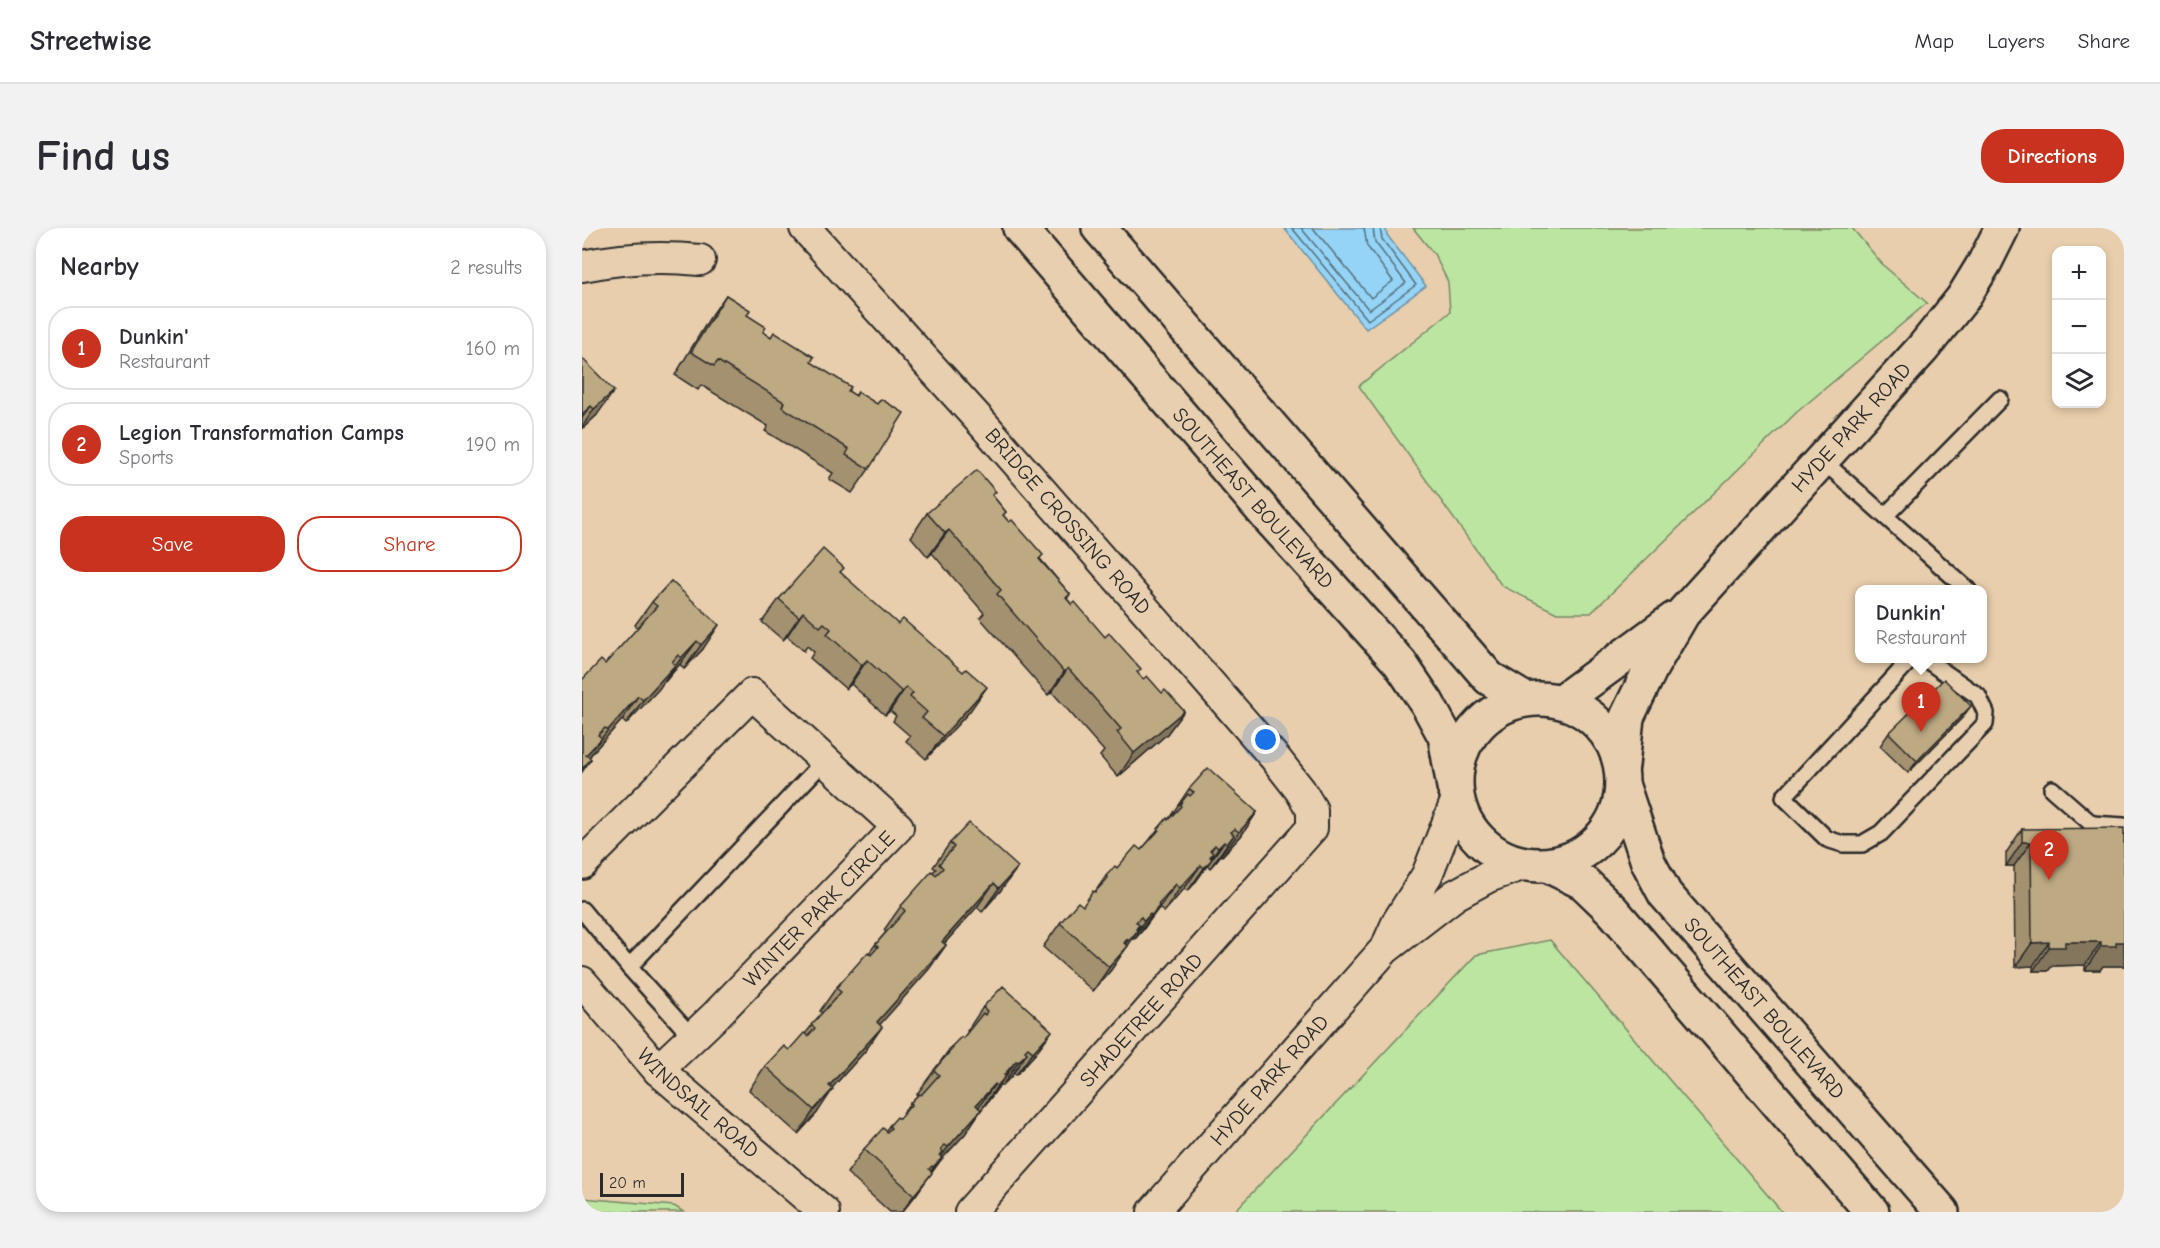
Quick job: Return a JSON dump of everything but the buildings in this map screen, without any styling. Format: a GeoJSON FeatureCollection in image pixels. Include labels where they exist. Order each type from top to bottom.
{"type":"FeatureCollection","features":[{"type":"Feature","properties":{"kind":"main road","name":"SOUTHEAST BOULEVARD"},"geometry":{"type":"LineString","coordinates":[[1020,228],[1270,519],[1400,663],[1427,703],[1445,736],[1455,794]]}},
{"type":"Feature","properties":{"kind":"main road"},"geometry":{"type":"LineString","coordinates":[[1099,228],[1489,678],[1524,699]]}},
{"type":"Feature","properties":{"kind":"main road","name":"HYDE PARK ROAD"},"geometry":{"type":"LineString","coordinates":[[1562,701],[1683,613],[1923,348],[1963,298],[2002,228]]}},
{"type":"Feature","properties":{"kind":"main road","name":"HYDE PARK ROAD"},"geometry":{"type":"LineString","coordinates":[[1622,775],[1627,717],[1652,666],[1683,613]]}},
{"type":"Feature","properties":{"kind":"main road"},"geometry":{"type":"LineString","coordinates":[[1535,866],[1571,857],[1587,846],[1614,821],[1621,804],[1622,775],[1611,738],[1596,720],[1562,701],[1524,699],[1490,713],[1466,739],[1455,772],[1455,794],[1468,830],[1490,851],[1584,884],[1612,910],[1872,1212]]}},
{"type":"Feature","properties":{"kind":"main road","name":"SOUTHEAST BOULEVARD"},"geometry":{"type":"LineString","coordinates":[[1622,775],[1648,862],[1665,894],[1942,1212]]}},
{"type":"Feature","properties":{"kind":"street","name":"BRIDGE CROSSING ROAD"},"geometry":{"type":"LineString","coordinates":[[805,228],[999,441],[1275,758],[1300,790],[1312,810],[1312,828]]}},
{"type":"Feature","properties":{"kind":"street"},"geometry":{"type":"LineString","coordinates":[[582,266],[603,261],[640,258],[672,257],[700,260]]}},
{"type":"Feature","properties":{"kind":"street","name":"WINTER PARK CIRCLE"},"geometry":{"type":"LineString","coordinates":[[582,864],[752,694],[898,827],[715,1016],[658,1070]]}},
{"type":"Feature","properties":{"kind":"street","name":"HYDE PARK ROAD"},"geometry":{"type":"LineString","coordinates":[[1385,949],[1398,921],[1427,875],[1455,794]]}},
{"type":"Feature","properties":{"kind":"street","name":"SHADETREE ROAD"},"geometry":{"type":"LineString","coordinates":[[970,1212],[1312,828]]}},
{"type":"Feature","properties":{"kind":"street","name":"HYDE PARK ROAD"},"geometry":{"type":"LineString","coordinates":[[1153,1212],[1385,949],[1455,895],[1488,877],[1535,866]]}},
{"type":"Feature","properties":{"kind":"street","name":"WINDSAIL ROAD"},"geometry":{"type":"LineString","coordinates":[[582,982],[658,1070],[824,1212]]}},
{"type":"Feature","properties":{"kind":"lane"},"geometry":{"type":"LineString","coordinates":[[1885,516],[2001,399]]}},
{"type":"Feature","properties":{"kind":"lane"},"geometry":{"type":"LineString","coordinates":[[1822,460],[1962,585]]}},
{"type":"Feature","properties":{"kind":"lane"},"geometry":{"type":"LineString","coordinates":[[1907,663],[1784,796],[1827,839],[1843,844],[1862,844],[1881,833],[1985,724],[1986,713],[1978,696],[1931,663]]}},
{"type":"Feature","properties":{"kind":"lane"},"geometry":{"type":"LineString","coordinates":[[629,967],[825,760]]}},
{"type":"Feature","properties":{"kind":"lane"},"geometry":{"type":"LineString","coordinates":[[2052,789],[2092,824],[2124,826]]}},
{"type":"Feature","properties":{"kind":"lane"},"geometry":{"type":"LineString","coordinates":[[582,910],[692,1037]]}},
{"type":"Feature","properties":{"kind":"green space"},"geometry":{"type":"Polygon","coordinates":[[[1413,228],[1852,228],[1884,266],[1927,303],[1797,412],[1591,613],[1557,613],[1502,586],[1359,386],[1450,312],[1448,282],[1434,254],[1413,228]]]}},
{"type":"Feature","properties":{"kind":"green space"},"geometry":{"type":"Polygon","coordinates":[[[1550,940],[1782,1212],[1234,1212],[1476,955],[1550,940]]]}},
{"type":"Feature","properties":{"kind":"green space"},"geometry":{"type":"Polygon","coordinates":[[[582,1198],[674,1206],[684,1212],[582,1212],[582,1198]]]}},
{"type":"Feature","properties":{"kind":"water"},"geometry":{"type":"Polygon","coordinates":[[[1284,228],[1386,228],[1387,235],[1426,286],[1366,329],[1284,228]]]}},
{"type":"Feature","properties":{"kind":"place","name":"Dunkin'"},"geometry":{"type":"Point","coordinates":[1921,732]}},
{"type":"Feature","properties":{"kind":"place","name":"Legion Transformation Camps"},"geometry":{"type":"Point","coordinates":[2049,880]}}]}
